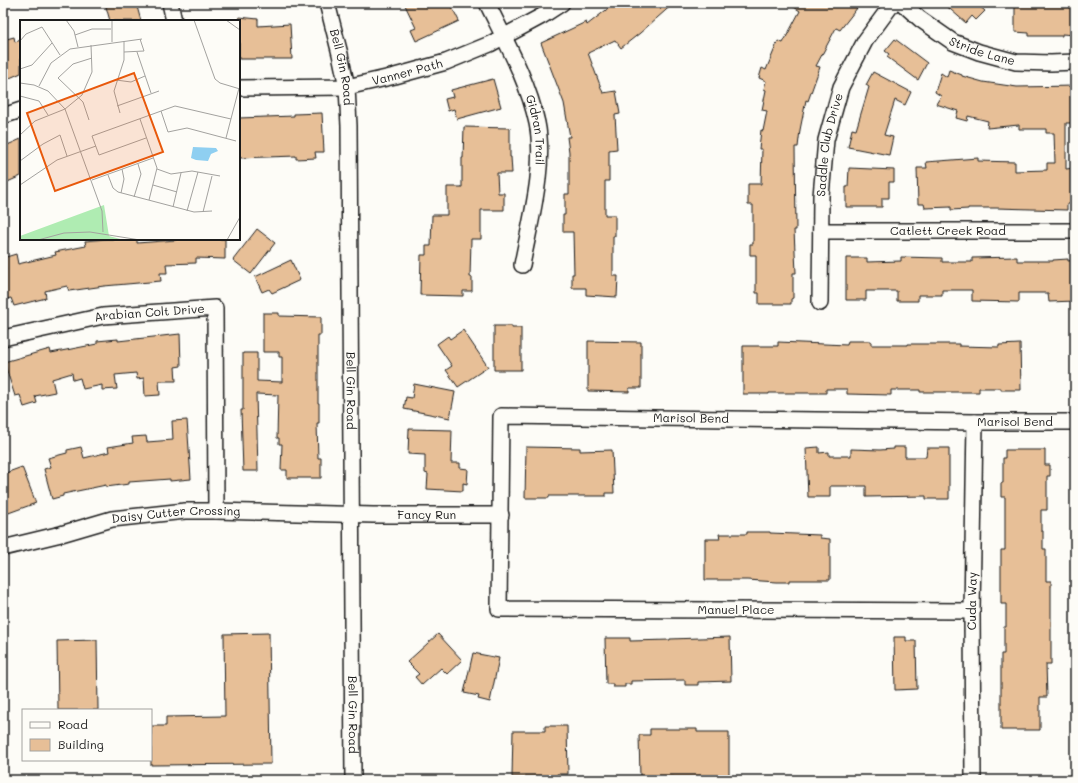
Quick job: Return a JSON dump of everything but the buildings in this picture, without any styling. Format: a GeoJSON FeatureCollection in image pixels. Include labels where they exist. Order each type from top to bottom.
{"type":"FeatureCollection","features":[{"type":"Feature","properties":{"kind":"street"},"geometry":{"type":"LineString","coordinates":[[170,3],[174,20]]}},
{"type":"Feature","properties":{"kind":"street","name":"Bell Gin Road"},"geometry":{"type":"LineString","coordinates":[[327,3],[347,87],[349,126],[353,780]]}},
{"type":"Feature","properties":{"kind":"street","name":"Gidran Trail"},"geometry":{"type":"LineString","coordinates":[[487,3],[528,90],[537,124],[540,155],[537,185],[522,265]]}},
{"type":"Feature","properties":{"kind":"street","name":"Vanner Path"},"geometry":{"type":"LineString","coordinates":[[240,88],[347,87],[446,62],[490,44],[542,16],[562,3]]}},
{"type":"Feature","properties":{"kind":"street","name":"Saddle Club Drive"},"geometry":{"type":"LineString","coordinates":[[820,303],[821,196],[826,140],[840,87],[865,41],[894,3]]}},
{"type":"Feature","properties":{"kind":"street","name":"Stride Lane"},"geometry":{"type":"LineString","coordinates":[[902,3],[920,19],[953,42],[978,52],[1016,62],[1075,62]]}},
{"type":"Feature","properties":{"kind":"street"},"geometry":{"type":"LineString","coordinates":[[3,116],[20,110]]}},
{"type":"Feature","properties":{"kind":"street","name":"Catlett Creek Road"},"geometry":{"type":"LineString","coordinates":[[821,231],[1075,231]]}},
{"type":"Feature","properties":{"kind":"street","name":"Arabian Colt Drive"},"geometry":{"type":"LineString","coordinates":[[3,338],[103,316],[215,308],[216,511]]}},
{"type":"Feature","properties":{"kind":"street","name":"Marisol Bend"},"geometry":{"type":"LineString","coordinates":[[499,609],[501,416],[1075,422]]}},
{"type":"Feature","properties":{"kind":"street","name":"Cuda Way"},"geometry":{"type":"LineString","coordinates":[[973,780],[972,611],[975,422]]}},
{"type":"Feature","properties":{"kind":"street","name":"Daisy Cutter Crossing"},"geometry":{"type":"LineString","coordinates":[[3,548],[61,534],[112,519],[185,511],[352,514]]}},
{"type":"Feature","properties":{"kind":"street","name":"Fancy Run"},"geometry":{"type":"LineString","coordinates":[[352,514],[501,515]]}},
{"type":"Feature","properties":{"kind":"street","name":"Manuel Place"},"geometry":{"type":"LineString","coordinates":[[499,609],[972,611]]}}]}
